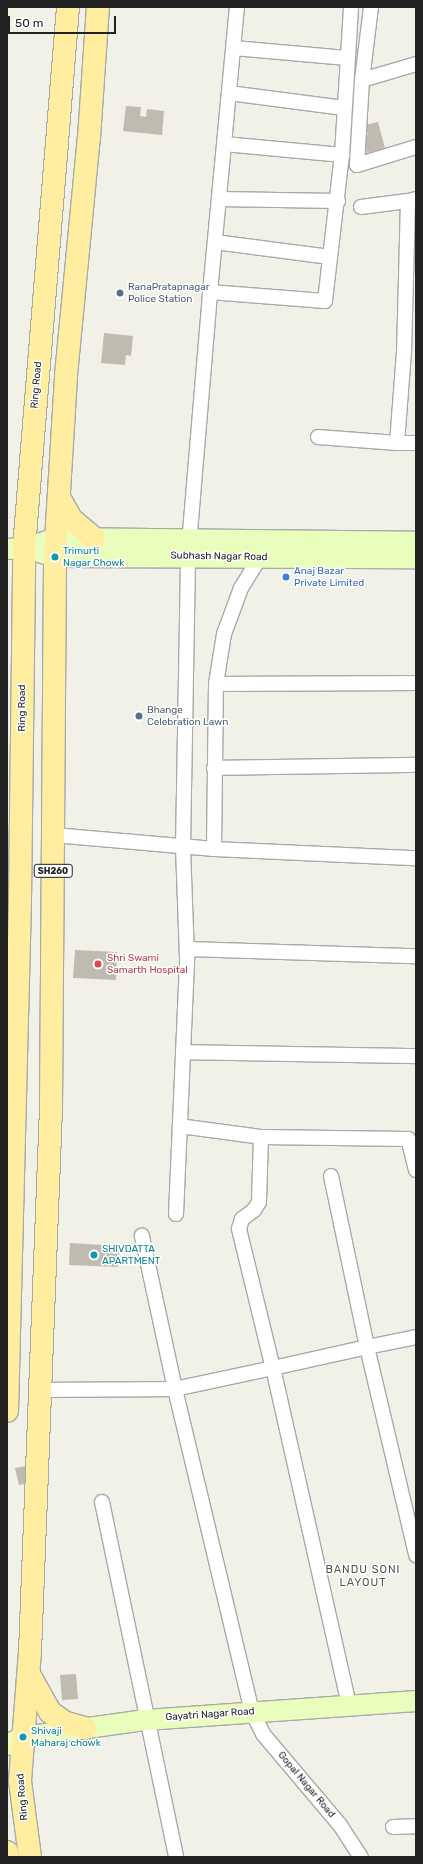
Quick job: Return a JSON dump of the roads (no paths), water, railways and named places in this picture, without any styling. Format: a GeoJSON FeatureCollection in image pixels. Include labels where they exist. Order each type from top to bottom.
{"type":"FeatureCollection","features":[{"type":"Feature","properties":{"kind":"main road","name":"Ring Road"},"geometry":{"type":"LineString","coordinates":[[7,1411],[14,899],[15,548],[68,7]]}},
{"type":"Feature","properties":{"kind":"main road","name":"SH260"},"geometry":{"type":"LineString","coordinates":[[15,1741],[29,1674],[42,1390],[51,1107],[56,547],[66,375],[89,138],[98,7]]}},
{"type":"Feature","properties":{"kind":"main road"},"geometry":{"type":"LineString","coordinates":[[59,497],[71,519],[94,538]]}},
{"type":"Feature","properties":{"kind":"main road"},"geometry":{"type":"LineString","coordinates":[[29,1674],[50,1712],[66,1723],[85,1728]]}},
{"type":"Feature","properties":{"kind":"main road","name":"Ring Road"},"geometry":{"type":"LineString","coordinates":[[15,1741],[30,1857]]}},
{"type":"Feature","properties":{"kind":"main road"},"geometry":{"type":"LineString","coordinates":[[7,1852],[8,1857]]}},
{"type":"Feature","properties":{"kind":"street"},"geometry":{"type":"LineString","coordinates":[[200,848],[189,548],[210,292],[237,7]]}},
{"type":"Feature","properties":{"kind":"street"},"geometry":{"type":"LineString","coordinates":[[210,292],[325,301],[338,201],[351,7]]}},
{"type":"Feature","properties":{"kind":"street"},"geometry":{"type":"LineString","coordinates":[[371,7],[362,80],[357,165],[416,147]]}},
{"type":"Feature","properties":{"kind":"street"},"geometry":{"type":"LineString","coordinates":[[234,48],[347,58]]}},
{"type":"Feature","properties":{"kind":"street"},"geometry":{"type":"LineString","coordinates":[[362,80],[416,64]]}},
{"type":"Feature","properties":{"kind":"street"},"geometry":{"type":"LineString","coordinates":[[229,93],[344,108]]}},
{"type":"Feature","properties":{"kind":"street"},"geometry":{"type":"LineString","coordinates":[[224,144],[342,155]]}},
{"type":"Feature","properties":{"kind":"street"},"geometry":{"type":"LineString","coordinates":[[219,199],[338,201]]}},
{"type":"Feature","properties":{"kind":"street"},"geometry":{"type":"LineString","coordinates":[[361,207],[412,200],[404,352],[397,443]]}},
{"type":"Feature","properties":{"kind":"street"},"geometry":{"type":"LineString","coordinates":[[215,242],[330,257]]}},
{"type":"Feature","properties":{"kind":"street"},"geometry":{"type":"LineString","coordinates":[[318,437],[416,443]]}},
{"type":"Feature","properties":{"kind":"street"},"geometry":{"type":"LineString","coordinates":[[15,548],[56,547],[94,538],[189,548],[270,540],[416,542]]}},
{"type":"Feature","properties":{"kind":"street"},"geometry":{"type":"LineString","coordinates":[[176,1214],[187,949],[200,848],[214,768],[216,684],[224,634],[241,588],[261,558],[270,540]]}},
{"type":"Feature","properties":{"kind":"street","name":"Subhash Nagar Road"},"geometry":{"type":"LineString","coordinates":[[56,547],[189,548],[261,558],[416,558]]}},
{"type":"Feature","properties":{"kind":"street"},"geometry":{"type":"LineString","coordinates":[[216,684],[416,682]]}},
{"type":"Feature","properties":{"kind":"street"},"geometry":{"type":"LineString","coordinates":[[214,768],[416,765]]}},
{"type":"Feature","properties":{"kind":"street"},"geometry":{"type":"LineString","coordinates":[[54,835],[200,848],[416,858]]}},
{"type":"Feature","properties":{"kind":"street"},"geometry":{"type":"LineString","coordinates":[[187,949],[416,956]]}},
{"type":"Feature","properties":{"kind":"street"},"geometry":{"type":"LineString","coordinates":[[183,1052],[416,1056]]}},
{"type":"Feature","properties":{"kind":"street"},"geometry":{"type":"LineString","coordinates":[[180,1126],[261,1137],[412,1139],[416,1170]]}},
{"type":"Feature","properties":{"kind":"street"},"geometry":{"type":"LineString","coordinates":[[261,1137],[259,1202],[254,1210],[242,1218],[239,1229],[273,1368],[349,1706]]}},
{"type":"Feature","properties":{"kind":"street"},"geometry":{"type":"LineString","coordinates":[[331,1176],[367,1347],[416,1555]]}},
{"type":"Feature","properties":{"kind":"street","name":"Gopal Nagar Road"},"geometry":{"type":"LineString","coordinates":[[142,1236],[175,1389],[252,1712],[263,1734],[340,1825],[361,1857]]}},
{"type":"Feature","properties":{"kind":"street"},"geometry":{"type":"LineString","coordinates":[[42,1390],[175,1389],[416,1337]]}},
{"type":"Feature","properties":{"kind":"street"},"geometry":{"type":"LineString","coordinates":[[102,1502],[146,1720],[176,1857]]}},
{"type":"Feature","properties":{"kind":"street","name":"Gayatri Nagar Road"},"geometry":{"type":"LineString","coordinates":[[15,1741],[85,1728],[146,1720],[416,1701]]}},
{"type":"Feature","properties":{"kind":"street"},"geometry":{"type":"LineString","coordinates":[[392,1827],[416,1826]]}},
{"type":"Feature","properties":{"kind":"place","name":"RanaPratapnagar Police Station"},"geometry":{"type":"Point","coordinates":[120,293]}},
{"type":"Feature","properties":{"kind":"place","name":"Trimurti Nagar Chowk"},"geometry":{"type":"Point","coordinates":[55,557]}},
{"type":"Feature","properties":{"kind":"place","name":"Anaj Bazar Private Limited"},"geometry":{"type":"Point","coordinates":[286,577]}},
{"type":"Feature","properties":{"kind":"place","name":"Bhange Celebration Lawn"},"geometry":{"type":"Point","coordinates":[139,716]}},
{"type":"Feature","properties":{"kind":"place","name":"Shri Swami Samarth Hospital"},"geometry":{"type":"Point","coordinates":[98,964]}},
{"type":"Feature","properties":{"kind":"place","name":"SHIVDATTA APARTMENT"},"geometry":{"type":"Point","coordinates":[94,1255]}},
{"type":"Feature","properties":{"kind":"place","name":"Shivaji Maharaj chowk"},"geometry":{"type":"Point","coordinates":[23,1737]}},
{"type":"Feature","properties":{"kind":"district","name":"BANDU SONI LAYOUT"},"geometry":{"type":"Point","coordinates":[363,1577]}}]}
